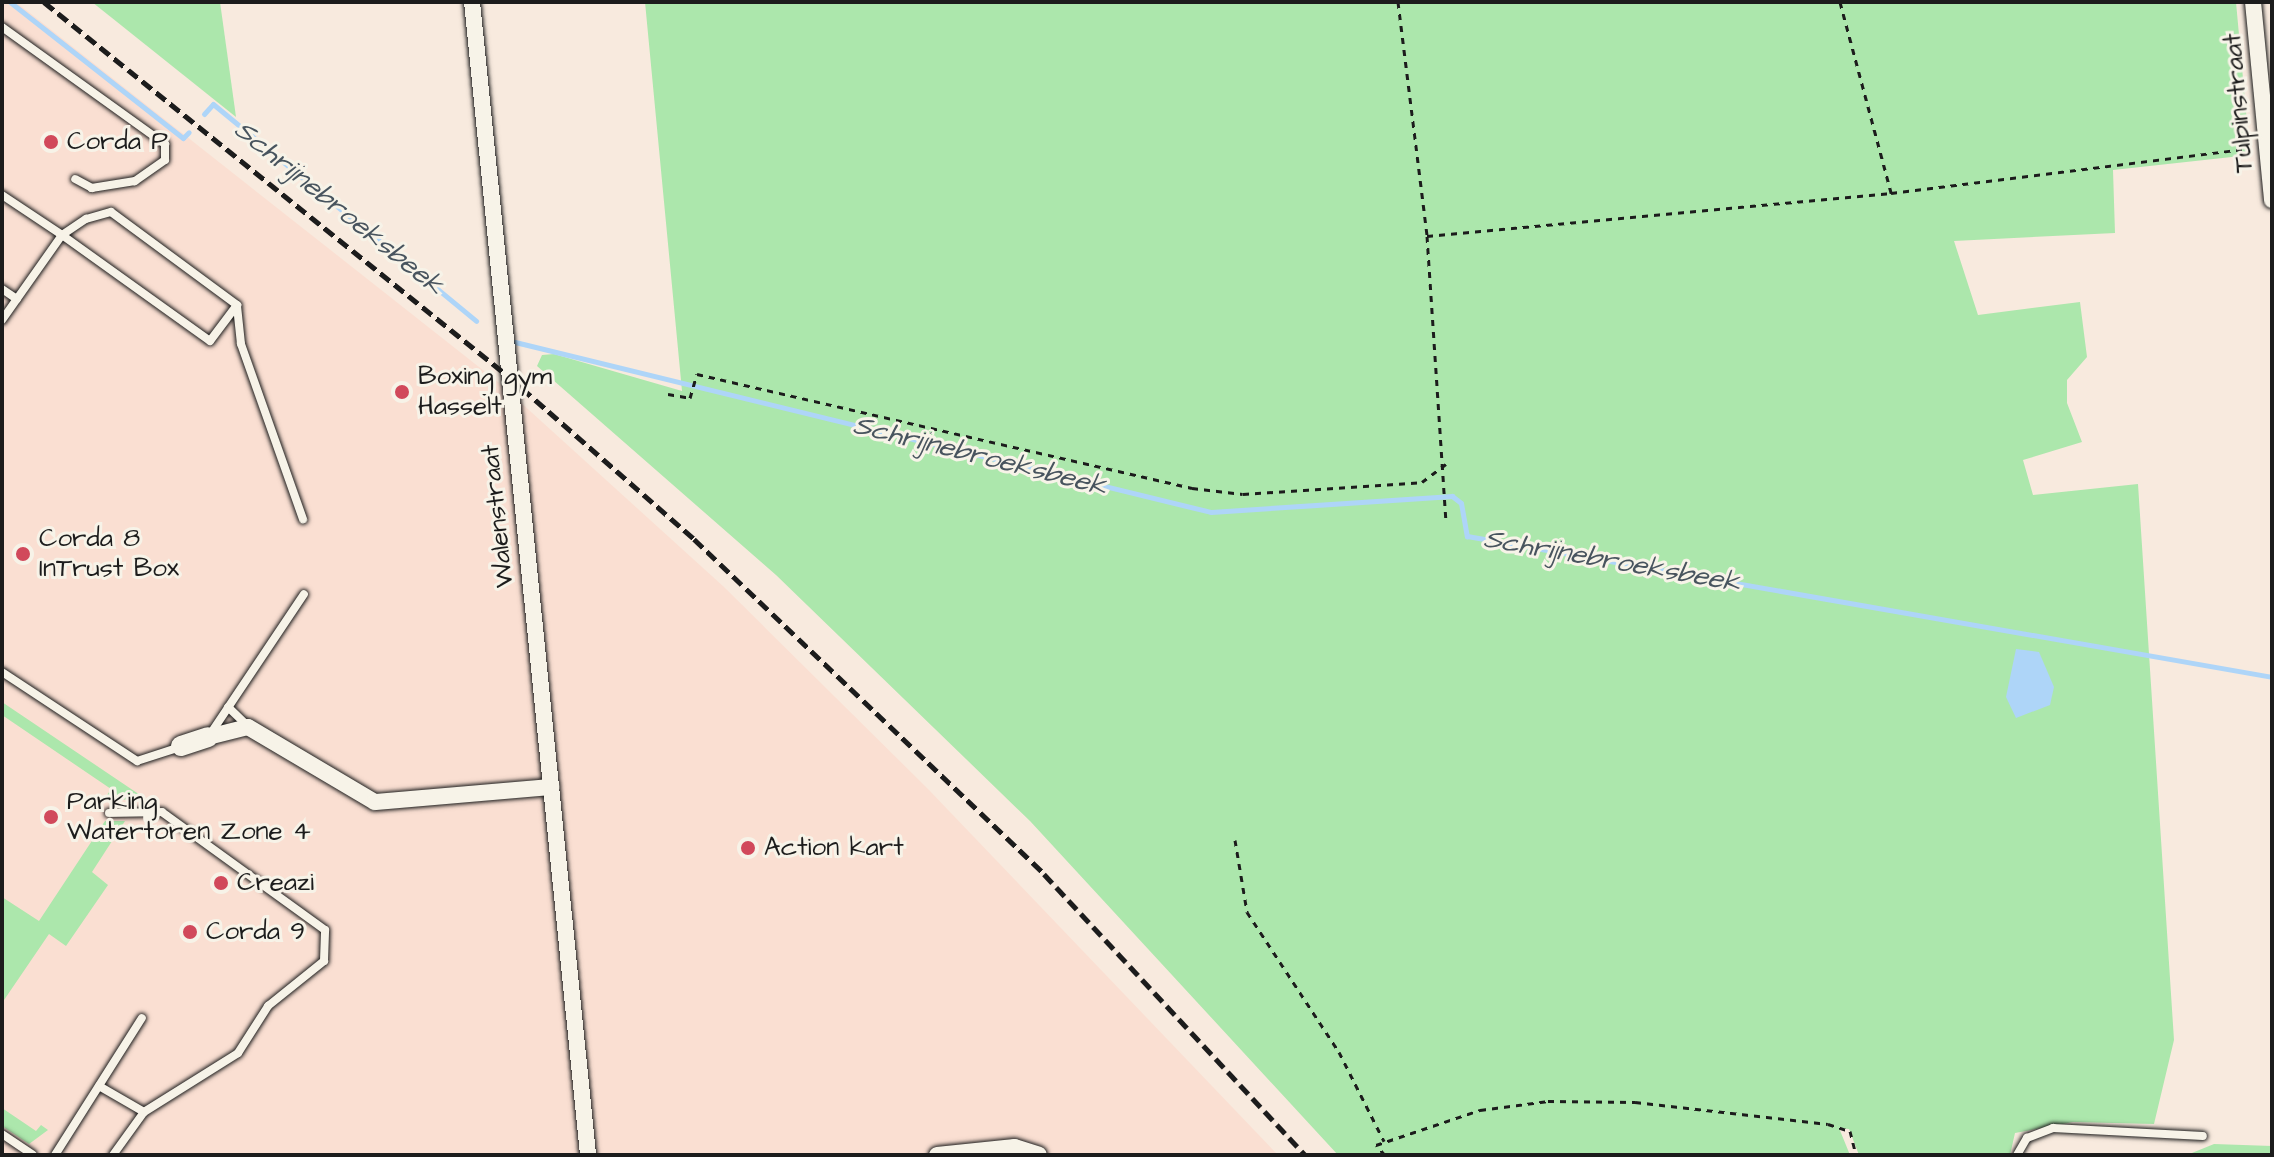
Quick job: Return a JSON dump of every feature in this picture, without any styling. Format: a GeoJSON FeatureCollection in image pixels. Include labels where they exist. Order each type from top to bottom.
{"type":"FeatureCollection","features":[{"type":"Feature","properties":{"kind":"street","name":"Walenstraat"},"geometry":{"type":"LineString","coordinates":[[472,2],[588,1155]]}},
{"type":"Feature","properties":{"kind":"street","name":"Tulpinstraat"},"geometry":{"type":"LineString","coordinates":[[2253,2],[2272,200]]}},
{"type":"Feature","properties":{"kind":"street"},"geometry":{"type":"LineString","coordinates":[[181,746],[248,727],[375,802],[551,787]]}},
{"type":"Feature","properties":{"kind":"street"},"geometry":{"type":"LineString","coordinates":[[937,1155],[1015,1147],[1039,1155]]}},
{"type":"Feature","properties":{"kind":"lane"},"geometry":{"type":"LineString","coordinates":[[2,27],[165,144],[165,160],[135,181],[92,188],[75,179]]}},
{"type":"Feature","properties":{"kind":"lane"},"geometry":{"type":"LineString","coordinates":[[2,195],[210,341],[237,305]]}},
{"type":"Feature","properties":{"kind":"lane"},"geometry":{"type":"LineString","coordinates":[[2,320],[62,235],[86,219],[111,212],[237,305],[241,344],[303,519]]}},
{"type":"Feature","properties":{"kind":"lane"},"geometry":{"type":"LineString","coordinates":[[2,289],[17,299]]}},
{"type":"Feature","properties":{"kind":"lane"},"geometry":{"type":"LineString","coordinates":[[208,737],[304,594]]}},
{"type":"Feature","properties":{"kind":"lane"},"geometry":{"type":"LineString","coordinates":[[2,672],[137,761],[181,746]]}},
{"type":"Feature","properties":{"kind":"lane"},"geometry":{"type":"LineString","coordinates":[[228,707],[248,727]]}},
{"type":"Feature","properties":{"kind":"lane"},"geometry":{"type":"LineString","coordinates":[[109,813],[162,812],[325,930],[324,961],[268,1006],[238,1053],[144,1112],[113,1155]]}},
{"type":"Feature","properties":{"kind":"lane"},"geometry":{"type":"LineString","coordinates":[[55,1155],[142,1018]]}},
{"type":"Feature","properties":{"kind":"lane"},"geometry":{"type":"LineString","coordinates":[[99,1086],[144,1112]]}},
{"type":"Feature","properties":{"kind":"lane"},"geometry":{"type":"LineString","coordinates":[[2017,1155],[2027,1138],[2053,1128],[2203,1136]]}},
{"type":"Feature","properties":{"kind":"lane"},"geometry":{"type":"LineString","coordinates":[[2,1134],[33,1155]]}},
{"type":"Feature","properties":{"kind":"path"},"geometry":{"type":"LineString","coordinates":[[1398,2],[1427,236],[1446,464],[1446,520]]}},
{"type":"Feature","properties":{"kind":"path"},"geometry":{"type":"LineString","coordinates":[[1840,2],[1891,193]]}},
{"type":"Feature","properties":{"kind":"path"},"geometry":{"type":"LineString","coordinates":[[1427,236],[1891,193],[2267,146]]}},
{"type":"Feature","properties":{"kind":"path"},"geometry":{"type":"LineString","coordinates":[[668,394],[690,398],[697,374],[1192,488],[1243,494],[1422,482],[1446,464]]}},
{"type":"Feature","properties":{"kind":"path"},"geometry":{"type":"LineString","coordinates":[[1235,840],[1247,912],[1339,1052],[1384,1142]]}},
{"type":"Feature","properties":{"kind":"path"},"geometry":{"type":"LineString","coordinates":[[1385,1155],[1376,1145],[1480,1110],[1548,1101],[1635,1102],[1828,1124],[1850,1131],[1856,1155]]}},
{"type":"Feature","properties":{"kind":"shaded area"},"geometry":{"type":"Polygon","coordinates":[[[2,2],[16,2],[498,382],[724,587],[928,789],[1278,1155],[2,1155],[2,2]]]}},
{"type":"Feature","properties":{"kind":"green space"},"geometry":{"type":"Polygon","coordinates":[[[92,2],[220,2],[236,117],[92,2]]]}},
{"type":"Feature","properties":{"kind":"green space"},"geometry":{"type":"Polygon","coordinates":[[[645,2],[2236,2],[2250,155],[2113,170],[2115,233],[1954,241],[1978,315],[2080,302],[2087,357],[2067,380],[2067,403],[2082,442],[2023,460],[2033,495],[2138,484],[2174,1040],[2154,1124],[2073,1122],[2015,1133],[2010,1155],[1859,1155],[1849,1129],[1839,1128],[1850,1155],[1338,1155],[1030,821],[776,575],[537,366],[542,355],[554,354],[682,391],[645,2]]]}},
{"type":"Feature","properties":{"kind":"green space"},"geometry":{"type":"Polygon","coordinates":[[[2,702],[146,799],[104,800],[111,789],[2,715],[2,702]]]}},
{"type":"Feature","properties":{"kind":"green space"},"geometry":{"type":"Polygon","coordinates":[[[105,821],[125,821],[92,872],[108,885],[66,946],[49,934],[2,1003],[2,897],[39,921],[105,821]]]}},
{"type":"Feature","properties":{"kind":"green space"},"geometry":{"type":"Polygon","coordinates":[[[2,1108],[36,1131],[41,1125],[48,1130],[29,1144],[2,1126],[2,1108]]]}},
{"type":"Feature","properties":{"kind":"green space"},"geometry":{"type":"Polygon","coordinates":[[[2214,1144],[2272,1146],[2272,1155],[2187,1155],[2214,1144]]]}},
{"type":"Feature","properties":{"kind":"water"},"geometry":{"type":"Polygon","coordinates":[[[2016,649],[2039,652],[2054,687],[2050,705],[2016,718],[2006,697],[2016,649]]]}},
{"type":"Feature","properties":{"kind":"waterway","name":"Schrijnebroeksbeek"},"geometry":{"type":"LineString","coordinates":[[10,2],[183,138],[189,132]]}},
{"type":"Feature","properties":{"kind":"waterway","name":"Schrijnebroeksbeek"},"geometry":{"type":"LineString","coordinates":[[204,114],[213,104],[476,321]]}},
{"type":"Feature","properties":{"kind":"waterway","name":"Schrijnebroeksbeek"},"geometry":{"type":"LineString","coordinates":[[515,342],[1211,512],[1452,496],[1461,503],[1467,536],[2272,677]]}},
{"type":"Feature","properties":{"kind":"railway"},"geometry":{"type":"LineString","coordinates":[[44,2],[508,376],[694,539],[1044,874],[1305,1155]]}},
{"type":"Feature","properties":{"kind":"place","name":"Corda P"},"geometry":{"type":"Point","coordinates":[51,142]}},
{"type":"Feature","properties":{"kind":"place","name":"Boxing gym Hasselt"},"geometry":{"type":"Point","coordinates":[402,392]}},
{"type":"Feature","properties":{"kind":"place","name":"Corda 8 InTrust Box"},"geometry":{"type":"Point","coordinates":[23,554]}},
{"type":"Feature","properties":{"kind":"place","name":"Parking Watertoren Zone 4"},"geometry":{"type":"Point","coordinates":[51,817]}},
{"type":"Feature","properties":{"kind":"place","name":"Action kart"},"geometry":{"type":"Point","coordinates":[748,848]}},
{"type":"Feature","properties":{"kind":"place","name":"Creazi"},"geometry":{"type":"Point","coordinates":[221,883]}},
{"type":"Feature","properties":{"kind":"place","name":"Corda 9"},"geometry":{"type":"Point","coordinates":[190,932]}}]}
